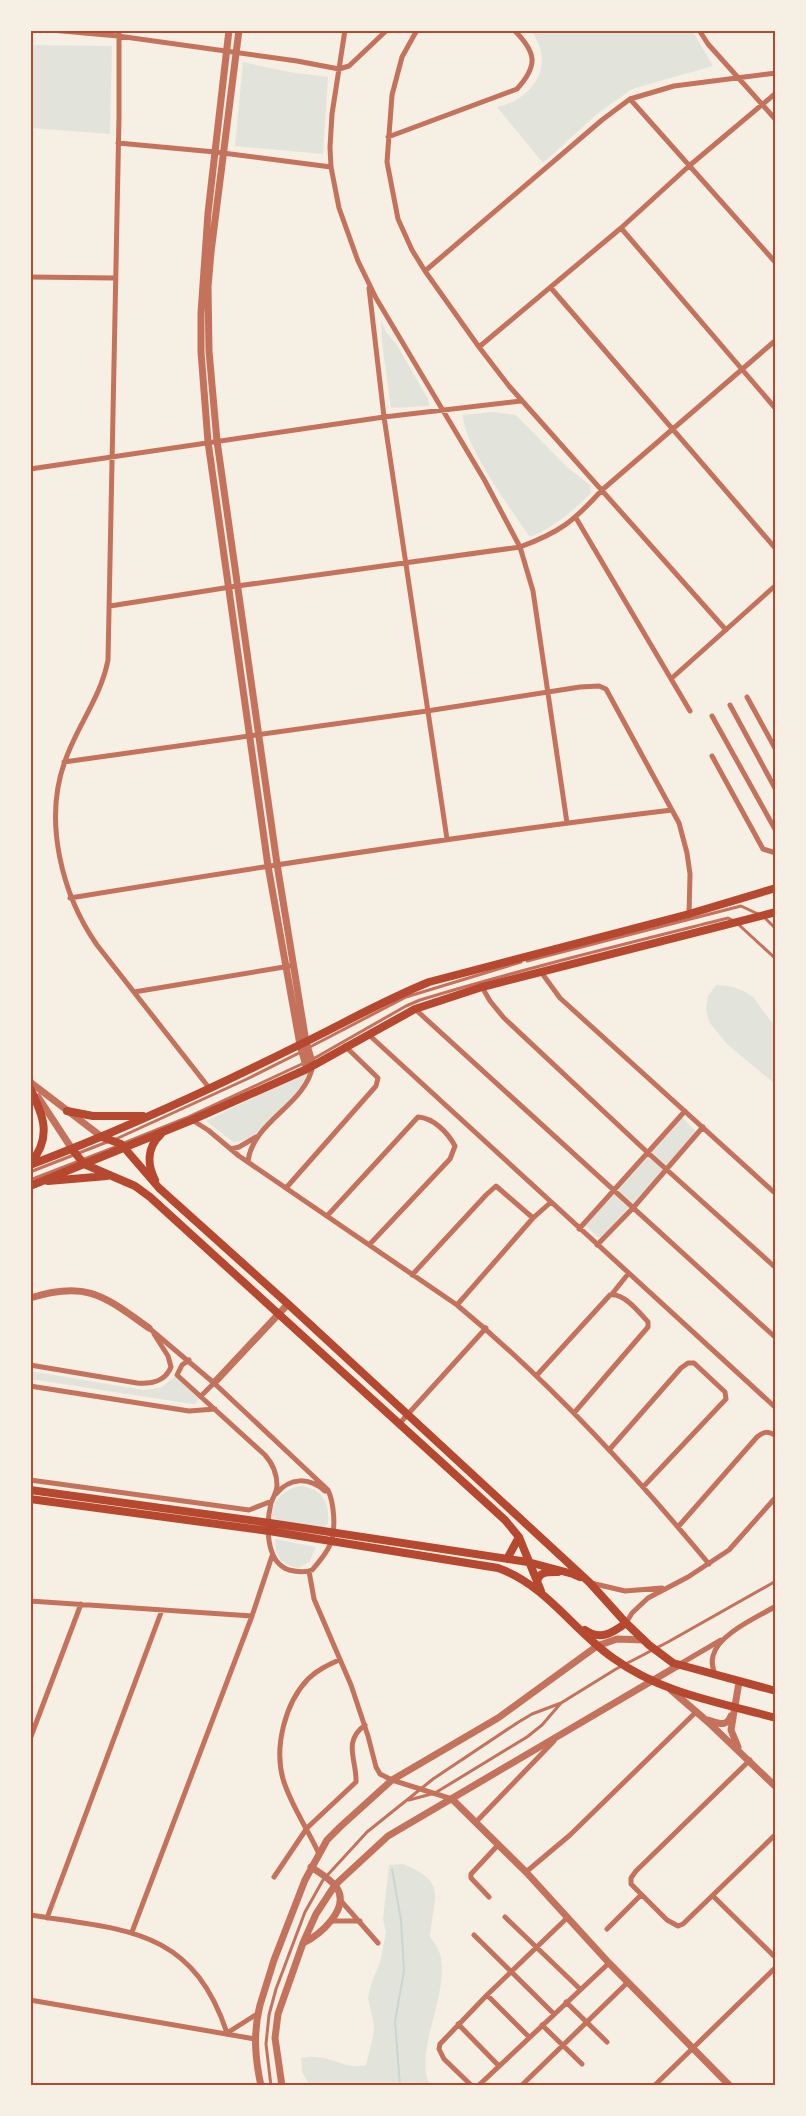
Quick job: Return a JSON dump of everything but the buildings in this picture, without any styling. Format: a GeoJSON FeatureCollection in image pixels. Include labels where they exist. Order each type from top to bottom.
{"type":"FeatureCollection","features":[{"type":"Feature","properties":{"kind":"main road"},"geometry":{"type":"LineString","coordinates":[[32,1183],[78,1157],[102,1137],[304,1047],[394,996],[429,982],[689,914],[776,888]]}},
{"type":"Feature","properties":{"kind":"main road"},"geometry":{"type":"LineString","coordinates":[[30,1164],[78,1157],[164,1132],[309,1064],[415,1009],[482,987],[738,924],[776,912]]}},
{"type":"Feature","properties":{"kind":"main road"},"geometry":{"type":"LineString","coordinates":[[30,1085],[44,1120],[39,1150],[30,1164]]}},
{"type":"Feature","properties":{"kind":"main road"},"geometry":{"type":"LineString","coordinates":[[67,1111],[109,1117],[147,1116]]}},
{"type":"Feature","properties":{"kind":"main road"},"geometry":{"type":"LineString","coordinates":[[159,1188],[148,1164],[153,1144],[164,1132]]}},
{"type":"Feature","properties":{"kind":"main road"},"geometry":{"type":"LineString","coordinates":[[102,1137],[119,1144],[159,1188],[590,1583],[626,1623],[665,1658],[679,1665],[776,1691]]}},
{"type":"Feature","properties":{"kind":"main road"},"geometry":{"type":"LineString","coordinates":[[78,1157],[110,1176],[135,1186],[150,1197],[506,1520],[519,1537],[543,1594]]}},
{"type":"Feature","properties":{"kind":"main road"},"geometry":{"type":"LineString","coordinates":[[32,1183],[110,1176]]}},
{"type":"Feature","properties":{"kind":"main road"},"geometry":{"type":"LineString","coordinates":[[30,1490],[270,1527],[489,1566],[510,1572],[543,1594],[597,1646],[652,1682],[734,1709],[776,1718]]}},
{"type":"Feature","properties":{"kind":"main road"},"geometry":{"type":"LineString","coordinates":[[30,1499],[270,1527]]}},
{"type":"Feature","properties":{"kind":"main road"},"geometry":{"type":"LineString","coordinates":[[507,1559],[519,1537]]}},
{"type":"Feature","properties":{"kind":"main road"},"geometry":{"type":"LineString","coordinates":[[332,1538],[528,1562],[573,1574],[590,1583]]}},
{"type":"Feature","properties":{"kind":"main road"},"geometry":{"type":"LineString","coordinates":[[537,1582],[539,1575],[542,1574],[573,1574]]}},
{"type":"Feature","properties":{"kind":"main road"},"geometry":{"type":"LineString","coordinates":[[613,1632],[616,1612]]}},
{"type":"Feature","properties":{"kind":"main road"},"geometry":{"type":"LineString","coordinates":[[572,1621],[598,1636],[613,1632],[626,1623]]}},
{"type":"Feature","properties":{"kind":"street"},"geometry":{"type":"LineString","coordinates":[[51,30],[118,33],[339,69],[349,66],[387,30]]}},
{"type":"Feature","properties":{"kind":"street"},"geometry":{"type":"LineString","coordinates":[[229,30],[208,287],[209,351],[250,736],[268,866],[286,967],[309,1064],[309,1078],[252,1146],[248,1161]]}},
{"type":"Feature","properties":{"kind":"street"},"geometry":{"type":"LineString","coordinates":[[239,30],[219,152],[201,313],[201,352],[208,442],[260,735],[304,1047]]}},
{"type":"Feature","properties":{"kind":"street"},"geometry":{"type":"LineString","coordinates":[[345,30],[332,114],[330,147],[339,208],[357,261],[368,283],[485,481],[520,548],[533,591],[567,822]]}},
{"type":"Feature","properties":{"kind":"street"},"geometry":{"type":"LineString","coordinates":[[417,30],[402,57],[392,95],[387,162],[398,219],[412,250],[479,347],[521,400],[726,630]]}},
{"type":"Feature","properties":{"kind":"street"},"geometry":{"type":"LineString","coordinates":[[388,137],[517,89],[533,68],[532,53],[514,30]]}},
{"type":"Feature","properties":{"kind":"street"},"geometry":{"type":"LineString","coordinates":[[699,30],[708,44],[776,120]]}},
{"type":"Feature","properties":{"kind":"street"},"geometry":{"type":"LineString","coordinates":[[118,33],[108,660],[104,678],[64,762],[57,799],[56,820],[59,854],[70,898],[90,935],[210,1089]]}},
{"type":"Feature","properties":{"kind":"street"},"geometry":{"type":"LineString","coordinates":[[425,271],[602,120],[630,99],[674,86],[776,73]]}},
{"type":"Feature","properties":{"kind":"street"},"geometry":{"type":"LineString","coordinates":[[479,347],[551,288],[689,166],[776,93]]}},
{"type":"Feature","properties":{"kind":"street"},"geometry":{"type":"LineString","coordinates":[[630,99],[776,263]]}},
{"type":"Feature","properties":{"kind":"street"},"geometry":{"type":"LineString","coordinates":[[118,142],[332,167]]}},
{"type":"Feature","properties":{"kind":"street"},"geometry":{"type":"LineString","coordinates":[[621,228],[776,409]]}},
{"type":"Feature","properties":{"kind":"street"},"geometry":{"type":"LineString","coordinates":[[30,277],[115,278]]}},
{"type":"Feature","properties":{"kind":"street"},"geometry":{"type":"LineString","coordinates":[[368,283],[384,417],[447,839]]}},
{"type":"Feature","properties":{"kind":"street"},"geometry":{"type":"LineString","coordinates":[[551,288],[776,549]]}},
{"type":"Feature","properties":{"kind":"street"},"geometry":{"type":"LineString","coordinates":[[110,606],[406,562],[520,548],[549,536],[576,518],[602,490],[776,340]]}},
{"type":"Feature","properties":{"kind":"street"},"geometry":{"type":"LineString","coordinates":[[30,470],[208,442],[521,400]]}},
{"type":"Feature","properties":{"kind":"street"},"geometry":{"type":"LineString","coordinates":[[576,518],[690,711]]}},
{"type":"Feature","properties":{"kind":"street"},"geometry":{"type":"LineString","coordinates":[[672,678],[776,585]]}},
{"type":"Feature","properties":{"kind":"street"},"geometry":{"type":"LineString","coordinates":[[64,762],[602,686],[606,689],[679,823],[690,874],[689,914]]}},
{"type":"Feature","properties":{"kind":"street"},"geometry":{"type":"LineString","coordinates":[[747,697],[776,750]]}},
{"type":"Feature","properties":{"kind":"street"},"geometry":{"type":"LineString","coordinates":[[730,705],[776,790]]}},
{"type":"Feature","properties":{"kind":"street"},"geometry":{"type":"LineString","coordinates":[[712,716],[776,831]]}},
{"type":"Feature","properties":{"kind":"street"},"geometry":{"type":"LineString","coordinates":[[712,756],[763,849],[776,853]]}},
{"type":"Feature","properties":{"kind":"street"},"geometry":{"type":"LineString","coordinates":[[70,898],[447,839],[672,810]]}},
{"type":"Feature","properties":{"kind":"street"},"geometry":{"type":"LineString","coordinates":[[134,992],[294,965]]}},
{"type":"Feature","properties":{"kind":"street"},"geometry":{"type":"LineString","coordinates":[[541,972],[560,998],[775,1191]]}},
{"type":"Feature","properties":{"kind":"street"},"geometry":{"type":"LineString","coordinates":[[482,987],[504,1018],[647,1152],[776,1268]]}},
{"type":"Feature","properties":{"kind":"street"},"geometry":{"type":"LineString","coordinates":[[415,1009],[776,1338]]}},
{"type":"Feature","properties":{"kind":"street"},"geometry":{"type":"LineString","coordinates":[[368,1034],[776,1408]]}},
{"type":"Feature","properties":{"kind":"street"},"geometry":{"type":"LineString","coordinates":[[286,1188],[378,1081],[374,1072],[345,1046]]}},
{"type":"Feature","properties":{"kind":"street"},"geometry":{"type":"LineString","coordinates":[[30,1085],[102,1137]]}},
{"type":"Feature","properties":{"kind":"street"},"geometry":{"type":"LineString","coordinates":[[30,1085],[78,1157]]}},
{"type":"Feature","properties":{"kind":"street"},"geometry":{"type":"LineString","coordinates":[[579,1229],[685,1111]]}},
{"type":"Feature","properties":{"kind":"street"},"geometry":{"type":"LineString","coordinates":[[327,1215],[418,1117],[430,1119],[450,1137],[455,1146],[454,1152],[369,1245]]}},
{"type":"Feature","properties":{"kind":"street"},"geometry":{"type":"LineString","coordinates":[[192,1120],[286,1188],[457,1305],[486,1328],[537,1375],[609,1450],[709,1564]]}},
{"type":"Feature","properties":{"kind":"street"},"geometry":{"type":"LineString","coordinates":[[597,1245],[633,1208],[703,1127]]}},
{"type":"Feature","properties":{"kind":"street"},"geometry":{"type":"LineString","coordinates":[[231,1149],[248,1143],[262,1133]]}},
{"type":"Feature","properties":{"kind":"street"},"geometry":{"type":"LineString","coordinates":[[412,1275],[496,1186],[533,1218]]}},
{"type":"Feature","properties":{"kind":"street"},"geometry":{"type":"LineString","coordinates":[[457,1305],[533,1218],[550,1203]]}},
{"type":"Feature","properties":{"kind":"street"},"geometry":{"type":"LineString","coordinates":[[537,1375],[628,1274]]}},
{"type":"Feature","properties":{"kind":"street"},"geometry":{"type":"LineString","coordinates":[[30,1298],[65,1290],[91,1293],[116,1303],[189,1360],[328,1490],[331,1500],[332,1538],[316,1566],[309,1571],[294,1571],[284,1568],[272,1556]]}},
{"type":"Feature","properties":{"kind":"street"},"geometry":{"type":"LineString","coordinates":[[574,1413],[648,1327],[648,1322],[641,1314],[621,1296],[612,1294]]}},
{"type":"Feature","properties":{"kind":"street"},"geometry":{"type":"LineString","coordinates":[[201,1396],[288,1304]]}},
{"type":"Feature","properties":{"kind":"street"},"geometry":{"type":"LineString","coordinates":[[132,1932],[252,1616],[272,1556],[270,1527],[277,1483],[270,1462],[265,1455],[171,1371],[168,1356],[149,1328]]}},
{"type":"Feature","properties":{"kind":"street"},"geometry":{"type":"LineString","coordinates":[[399,1424],[486,1328]]}},
{"type":"Feature","properties":{"kind":"street"},"geometry":{"type":"LineString","coordinates":[[177,1376],[182,1365],[189,1360]]}},
{"type":"Feature","properties":{"kind":"street"},"geometry":{"type":"LineString","coordinates":[[609,1450],[681,1368],[688,1363],[694,1363],[725,1392],[726,1399],[643,1487]]}},
{"type":"Feature","properties":{"kind":"street"},"geometry":{"type":"LineString","coordinates":[[30,1365],[144,1384],[159,1381],[171,1371]]}},
{"type":"Feature","properties":{"kind":"street"},"geometry":{"type":"LineString","coordinates":[[30,1386],[189,1411],[214,1409]]}},
{"type":"Feature","properties":{"kind":"street"},"geometry":{"type":"LineString","coordinates":[[678,1527],[757,1437],[763,1432],[776,1436]]}},
{"type":"Feature","properties":{"kind":"street"},"geometry":{"type":"LineString","coordinates":[[30,1480],[249,1510],[273,1499],[286,1484],[298,1480],[321,1487],[331,1500]]}},
{"type":"Feature","properties":{"kind":"street"},"geometry":{"type":"LineString","coordinates":[[626,1623],[642,1602],[688,1577],[729,1550],[776,1497]]}},
{"type":"Feature","properties":{"kind":"street"},"geometry":{"type":"LineString","coordinates":[[309,1571],[314,1599],[351,1685],[380,1774],[452,1799],[499,1844],[609,1963],[730,2086]]}},
{"type":"Feature","properties":{"kind":"street"},"geometry":{"type":"LineString","coordinates":[[590,1583],[625,1591],[666,1587]]}},
{"type":"Feature","properties":{"kind":"street"},"geometry":{"type":"LineString","coordinates":[[30,1601],[252,1616]]}},
{"type":"Feature","properties":{"kind":"street"},"geometry":{"type":"LineString","coordinates":[[30,1739],[81,1604]]}},
{"type":"Feature","properties":{"kind":"street"},"geometry":{"type":"LineString","coordinates":[[282,2086],[275,2037],[281,2007],[303,1943],[316,1914],[335,1885],[388,1836],[652,1682],[776,1606]]}},
{"type":"Feature","properties":{"kind":"street"},"geometry":{"type":"LineString","coordinates":[[47,1918],[162,1610]]}},
{"type":"Feature","properties":{"kind":"street"},"geometry":{"type":"LineString","coordinates":[[715,1675],[713,1653],[725,1637]]}},
{"type":"Feature","properties":{"kind":"street"},"geometry":{"type":"LineString","coordinates":[[261,2086],[255,2059],[257,2014],[274,1960],[311,1867],[327,1840],[392,1780],[498,1718],[597,1646],[617,1639],[647,1642]]}},
{"type":"Feature","properties":{"kind":"street"},"geometry":{"type":"LineString","coordinates":[[319,1854],[308,1828],[289,1795],[282,1777],[280,1756],[287,1714],[296,1696],[321,1668],[339,1660]]}},
{"type":"Feature","properties":{"kind":"street"},"geometry":{"type":"LineString","coordinates":[[739,1682],[732,1734],[741,1752]]}},
{"type":"Feature","properties":{"kind":"street"},"geometry":{"type":"LineString","coordinates":[[671,1690],[776,1786]]}},
{"type":"Feature","properties":{"kind":"street"},"geometry":{"type":"LineString","coordinates":[[704,1718],[722,1724],[730,1720],[734,1709]]}},
{"type":"Feature","properties":{"kind":"street"},"geometry":{"type":"LineString","coordinates":[[526,1872],[570,1835],[696,1712]]}},
{"type":"Feature","properties":{"kind":"street"},"geometry":{"type":"LineString","coordinates":[[273,1877],[308,1828],[356,1782],[352,1744],[357,1731],[365,1725]]}},
{"type":"Feature","properties":{"kind":"street"},"geometry":{"type":"LineString","coordinates":[[476,1821],[556,1738]]}},
{"type":"Feature","properties":{"kind":"street"},"geometry":{"type":"LineString","coordinates":[[750,1760],[636,1871],[631,1882],[667,1920],[678,1926],[713,1896],[776,1834]]}},
{"type":"Feature","properties":{"kind":"street"},"geometry":{"type":"LineString","coordinates":[[489,1897],[471,1878],[471,1874],[499,1844]]}},
{"type":"Feature","properties":{"kind":"street"},"geometry":{"type":"LineString","coordinates":[[311,1867],[335,1885],[341,1901],[378,1943]]}},
{"type":"Feature","properties":{"kind":"street"},"geometry":{"type":"LineString","coordinates":[[607,1929],[641,1895]]}},
{"type":"Feature","properties":{"kind":"street"},"geometry":{"type":"LineString","coordinates":[[713,1896],[776,1958]]}},
{"type":"Feature","properties":{"kind":"street"},"geometry":{"type":"LineString","coordinates":[[303,1943],[318,1935],[330,1921],[341,1901]]}},
{"type":"Feature","properties":{"kind":"street"},"geometry":{"type":"LineString","coordinates":[[30,1915],[132,1932],[171,1950],[188,1963],[212,1995],[227,2034]]}},
{"type":"Feature","properties":{"kind":"street"},"geometry":{"type":"LineString","coordinates":[[506,1917],[580,1989]]}},
{"type":"Feature","properties":{"kind":"street"},"geometry":{"type":"LineString","coordinates":[[472,2086],[444,2059],[439,2049],[444,2039],[568,1917]]}},
{"type":"Feature","properties":{"kind":"street"},"geometry":{"type":"LineString","coordinates":[[330,1921],[360,1921]]}},
{"type":"Feature","properties":{"kind":"street"},"geometry":{"type":"LineString","coordinates":[[474,1935],[554,2014]]}},
{"type":"Feature","properties":{"kind":"street"},"geometry":{"type":"LineString","coordinates":[[478,2086],[609,1963]]}},
{"type":"Feature","properties":{"kind":"street"},"geometry":{"type":"LineString","coordinates":[[654,2086],[776,1967]]}},
{"type":"Feature","properties":{"kind":"street"},"geometry":{"type":"LineString","coordinates":[[521,2086],[628,1982]]}},
{"type":"Feature","properties":{"kind":"street"},"geometry":{"type":"LineString","coordinates":[[487,1995],[529,2037]]}},
{"type":"Feature","properties":{"kind":"street"},"geometry":{"type":"LineString","coordinates":[[30,2001],[255,2039]]}},
{"type":"Feature","properties":{"kind":"street"},"geometry":{"type":"LineString","coordinates":[[566,2002],[607,2042]]}},
{"type":"Feature","properties":{"kind":"street"},"geometry":{"type":"LineString","coordinates":[[227,2034],[257,2014]]}},
{"type":"Feature","properties":{"kind":"street"},"geometry":{"type":"LineString","coordinates":[[458,2024],[498,2066]]}},
{"type":"Feature","properties":{"kind":"street"},"geometry":{"type":"LineString","coordinates":[[542,2025],[582,2064]]}},
{"type":"Feature","properties":{"kind":"lane"},"geometry":{"type":"LineString","coordinates":[[119,1144],[304,1047],[406,997],[477,975],[741,906],[763,916],[776,929]]}},
{"type":"Feature","properties":{"kind":"lane"},"geometry":{"type":"LineString","coordinates":[[30,1172],[119,1144],[309,1064],[420,1000],[513,973],[728,918],[738,924],[776,959]]}},
{"type":"Feature","properties":{"kind":"lane"},"geometry":{"type":"LineString","coordinates":[[271,2086],[266,2044],[269,2015],[276,1989],[305,1912],[326,1877],[367,1832],[419,1788],[517,1723],[532,1714],[561,1703],[776,1581]]}},
{"type":"Feature","properties":{"kind":"lane"},"geometry":{"type":"LineString","coordinates":[[407,1800],[435,1793],[527,1737],[542,1725],[561,1703]]}},
{"type":"Feature","properties":{"kind":"shaded area"},"geometry":{"type":"Polygon","coordinates":[[[530,30],[692,30],[713,66],[632,89],[597,114],[543,163],[497,107],[519,98],[534,84],[539,75],[542,58],[540,48],[530,30]]]}},
{"type":"Feature","properties":{"kind":"shaded area"},"geometry":{"type":"Polygon","coordinates":[[[33,45],[112,46],[110,134],[31,128],[33,45]]]}},
{"type":"Feature","properties":{"kind":"shaded area"},"geometry":{"type":"Polygon","coordinates":[[[243,62],[289,72],[328,77],[323,154],[235,146],[243,62]]]}},
{"type":"Feature","properties":{"kind":"shaded area"},"geometry":{"type":"Polygon","coordinates":[[[381,320],[386,332],[397,345],[428,399],[429,406],[391,408],[381,320]]]}},
{"type":"Feature","properties":{"kind":"shaded area"},"geometry":{"type":"Polygon","coordinates":[[[493,412],[516,415],[567,467],[590,485],[591,493],[577,506],[555,524],[530,537],[489,477],[465,427],[463,415],[493,412]]]}},
{"type":"Feature","properties":{"kind":"shaded area"},"geometry":{"type":"Polygon","coordinates":[[[716,985],[742,990],[753,997],[776,1028],[776,1085],[727,1044],[709,1022],[706,1009],[708,996],[716,985]]]}},
{"type":"Feature","properties":{"kind":"shaded area"},"geometry":{"type":"Polygon","coordinates":[[[309,1071],[288,1104],[255,1135],[233,1142],[206,1121],[309,1071]]]}},
{"type":"Feature","properties":{"kind":"shaded area"},"geometry":{"type":"Polygon","coordinates":[[[682,1117],[697,1133],[600,1239],[585,1225],[682,1117]]]}},
{"type":"Feature","properties":{"kind":"shaded area"},"geometry":{"type":"Polygon","coordinates":[[[30,1371],[143,1390],[160,1388],[175,1377],[199,1399],[192,1404],[30,1379],[30,1371]]]}},
{"type":"Feature","properties":{"kind":"shaded area"},"geometry":{"type":"Polygon","coordinates":[[[301,1486],[315,1490],[324,1498],[328,1510],[328,1524],[320,1528],[277,1520],[272,1516],[277,1500],[290,1489],[301,1486]]]}},
{"type":"Feature","properties":{"kind":"shaded area"},"geometry":{"type":"Polygon","coordinates":[[[275,1539],[316,1547],[310,1561],[299,1568],[288,1565],[280,1559],[276,1551],[275,1539]]]}},
{"type":"Feature","properties":{"kind":"shaded area"},"geometry":{"type":"Polygon","coordinates":[[[403,1864],[427,1878],[435,1892],[430,1937],[438,1949],[442,1964],[438,2000],[426,2057],[426,2073],[431,2086],[310,2086],[302,2072],[301,2058],[320,2057],[350,2066],[366,2065],[374,2024],[368,1998],[381,1959],[386,1932],[383,1919],[389,1865],[403,1864]]]}},
{"type":"Feature","properties":{"kind":"waterway"},"geometry":{"type":"LineString","coordinates":[[392,1869],[401,1920],[404,1971],[395,2021],[400,2086]]}}]}
